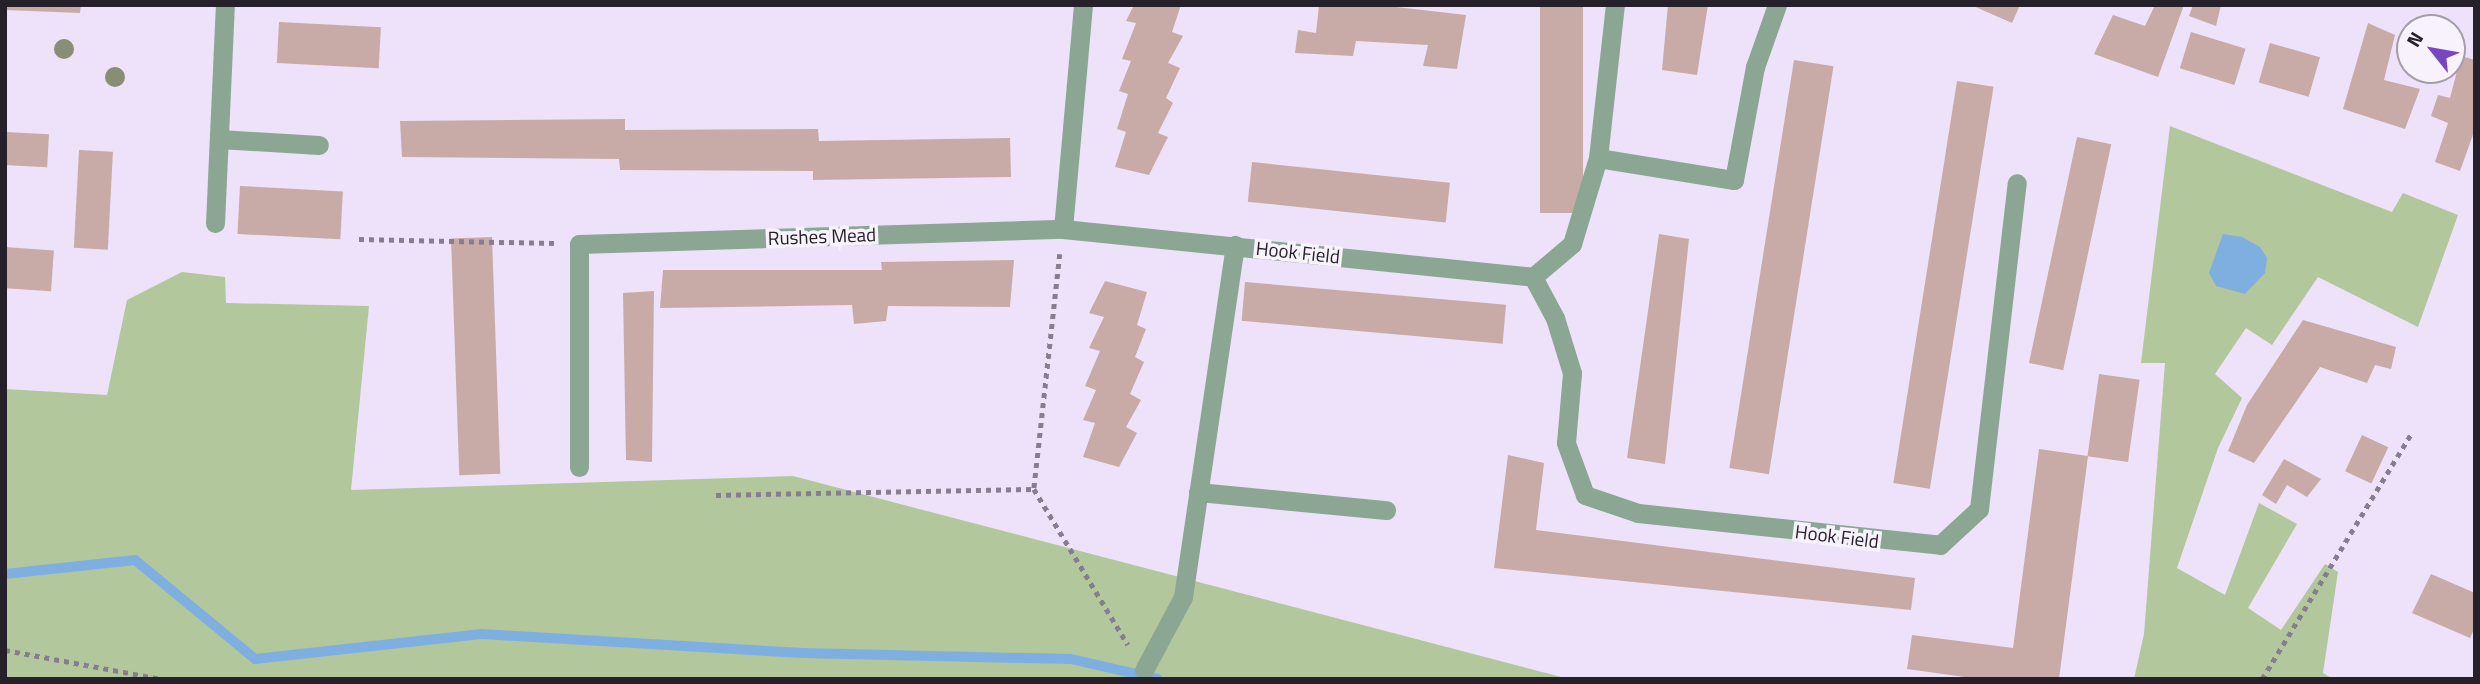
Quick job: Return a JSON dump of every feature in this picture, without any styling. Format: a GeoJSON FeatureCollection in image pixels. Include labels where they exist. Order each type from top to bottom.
{"type":"FeatureCollection","features":[{"type":"Feature","properties":{"kind":"street"},"geometry":{"type":"LineString","coordinates":[[215,223],[225,5]]}},
{"type":"Feature","properties":{"kind":"street"},"geometry":{"type":"LineString","coordinates":[[1063,229],[1083,5]]}},
{"type":"Feature","properties":{"kind":"street"},"geometry":{"type":"LineString","coordinates":[[1534,277],[1572,244],[1598,158],[1615,5]]}},
{"type":"Feature","properties":{"kind":"street"},"geometry":{"type":"LineString","coordinates":[[1598,158],[1734,180],[1755,67],[1777,5]]}},
{"type":"Feature","properties":{"kind":"street"},"geometry":{"type":"LineString","coordinates":[[219,139],[319,145]]}},
{"type":"Feature","properties":{"kind":"street","name":"Hook Field"},"geometry":{"type":"LineString","coordinates":[[1063,229],[1534,277],[1555,318],[1572,373],[1566,443],[1585,495],[1638,513],[1940,545],[1979,509],[2017,183]]}},
{"type":"Feature","properties":{"kind":"street","name":"Rushes Mead"},"geometry":{"type":"LineString","coordinates":[[579,244],[1063,229]]}},
{"type":"Feature","properties":{"kind":"street"},"geometry":{"type":"LineString","coordinates":[[579,244],[579,467]]}},
{"type":"Feature","properties":{"kind":"street"},"geometry":{"type":"LineString","coordinates":[[1144,670],[1183,597],[1235,245]]}},
{"type":"Feature","properties":{"kind":"street"},"geometry":{"type":"LineString","coordinates":[[1198,492],[1386,510]]}},
{"type":"Feature","properties":{"kind":"path"},"geometry":{"type":"LineString","coordinates":[[1063,229],[1034,489],[1144,670]]}},
{"type":"Feature","properties":{"kind":"path"},"geometry":{"type":"LineString","coordinates":[[359,239],[579,244]]}},
{"type":"Feature","properties":{"kind":"path"},"geometry":{"type":"LineString","coordinates":[[2262,679],[2412,432]]}},
{"type":"Feature","properties":{"kind":"path"},"geometry":{"type":"LineString","coordinates":[[716,495],[1034,489]]}},
{"type":"Feature","properties":{"kind":"path"},"geometry":{"type":"LineString","coordinates":[[5,650],[162,679]]}},
{"type":"Feature","properties":{"kind":"green space"},"geometry":{"type":"Polygon","coordinates":[[[2170,126],[2392,212],[2403,193],[2458,215],[2418,327],[2318,277],[2272,345],[2246,328],[2215,374],[2242,398],[2218,448],[2177,568],[2225,595],[2259,503],[2297,524],[2248,608],[2281,630],[2325,564],[2338,572],[2323,673],[2333,679],[2134,679],[2144,634],[2165,363],[2141,363],[2170,126]]]}},
{"type":"Feature","properties":{"kind":"green space"},"geometry":{"type":"Polygon","coordinates":[[[182,272],[225,277],[226,303],[369,306],[351,490],[793,476],[1569,679],[5,679],[5,389],[107,395],[127,300],[182,272]]]}},
{"type":"Feature","properties":{"kind":"water"},"geometry":{"type":"Polygon","coordinates":[[[2223,234],[2242,237],[2260,247],[2267,258],[2265,273],[2245,294],[2216,286],[2209,273],[2223,234]]]}},
{"type":"Feature","properties":{"kind":"building"},"geometry":{"type":"Polygon","coordinates":[[[5,5],[81,5],[80,13],[5,10],[5,5]]]}},
{"type":"Feature","properties":{"kind":"building"},"geometry":{"type":"Polygon","coordinates":[[[1134,5],[1181,5],[1172,32],[1183,36],[1168,63],[1180,68],[1166,98],[1173,103],[1158,133],[1168,137],[1149,175],[1115,167],[1126,132],[1117,129],[1128,94],[1119,91],[1131,61],[1122,59],[1136,23],[1126,21],[1134,5]]]}},
{"type":"Feature","properties":{"kind":"building"},"geometry":{"type":"Polygon","coordinates":[[[1319,5],[1379,5],[1466,15],[1457,69],[1423,66],[1428,45],[1356,41],[1353,56],[1295,53],[1298,30],[1316,33],[1319,5]]]}},
{"type":"Feature","properties":{"kind":"building"},"geometry":{"type":"Polygon","coordinates":[[[1540,5],[1583,5],[1583,213],[1540,213],[1540,5]]]}},
{"type":"Feature","properties":{"kind":"building"},"geometry":{"type":"Polygon","coordinates":[[[1668,5],[1708,5],[1697,75],[1662,70],[1668,5]]]}},
{"type":"Feature","properties":{"kind":"building"},"geometry":{"type":"Polygon","coordinates":[[[1971,5],[2020,5],[2012,23],[1971,5]]]}},
{"type":"Feature","properties":{"kind":"building"},"geometry":{"type":"Polygon","coordinates":[[[2155,5],[2184,5],[2158,77],[2094,54],[2113,15],[2145,26],[2155,5]]]}},
{"type":"Feature","properties":{"kind":"building"},"geometry":{"type":"Polygon","coordinates":[[[2193,5],[2221,5],[2216,26],[2189,16],[2193,5]]]}},
{"type":"Feature","properties":{"kind":"building"},"geometry":{"type":"Polygon","coordinates":[[[279,22],[381,27],[379,68],[277,63],[279,22]]]}},
{"type":"Feature","properties":{"kind":"building"},"geometry":{"type":"Polygon","coordinates":[[[2368,23],[2395,35],[2384,80],[2420,89],[2405,129],[2343,109],[2368,23]]]}},
{"type":"Feature","properties":{"kind":"building"},"geometry":{"type":"Polygon","coordinates":[[[2191,32],[2246,49],[2234,85],[2180,68],[2191,32]]]}},
{"type":"Feature","properties":{"kind":"building"},"geometry":{"type":"Polygon","coordinates":[[[2270,43],[2320,57],[2309,97],[2259,82],[2270,43]]]}},
{"type":"Feature","properties":{"kind":"building"},"geometry":{"type":"Polygon","coordinates":[[[2466,57],[2475,60],[2475,129],[2460,171],[2435,162],[2448,123],[2431,116],[2438,95],[2450,98],[2454,84],[2466,84],[2466,57]]]}},
{"type":"Feature","properties":{"kind":"building"},"geometry":{"type":"Polygon","coordinates":[[[1794,60],[1834,66],[1769,474],[1729,468],[1794,60]]]}},
{"type":"Feature","properties":{"kind":"building"},"geometry":{"type":"Polygon","coordinates":[[[1957,81],[1994,87],[1930,489],[1893,483],[1957,81]]]}},
{"type":"Feature","properties":{"kind":"building"},"geometry":{"type":"Polygon","coordinates":[[[625,119],[625,130],[818,129],[819,141],[1010,138],[1011,177],[813,180],[813,171],[620,170],[619,159],[402,157],[400,121],[625,119]]]}},
{"type":"Feature","properties":{"kind":"building"},"geometry":{"type":"Polygon","coordinates":[[[5,132],[49,134],[47,167],[5,165],[5,132]]]}},
{"type":"Feature","properties":{"kind":"building"},"geometry":{"type":"Polygon","coordinates":[[[2077,137],[2111,144],[2063,370],[2029,363],[2077,137]]]}},
{"type":"Feature","properties":{"kind":"building"},"geometry":{"type":"Polygon","coordinates":[[[79,150],[113,152],[108,250],[74,248],[79,150]]]}},
{"type":"Feature","properties":{"kind":"building"},"geometry":{"type":"Polygon","coordinates":[[[1252,162],[1450,183],[1446,223],[1248,202],[1252,162]]]}},
{"type":"Feature","properties":{"kind":"building"},"geometry":{"type":"Polygon","coordinates":[[[240,186],[343,191],[340,239],[237,234],[240,186]]]}},
{"type":"Feature","properties":{"kind":"building"},"geometry":{"type":"Polygon","coordinates":[[[1659,234],[1689,239],[1665,464],[1627,458],[1659,234]]]}},
{"type":"Feature","properties":{"kind":"building"},"geometry":{"type":"Polygon","coordinates":[[[492,237],[500,474],[459,475],[451,238],[492,237]]]}},
{"type":"Feature","properties":{"kind":"building"},"geometry":{"type":"Polygon","coordinates":[[[5,247],[54,250],[51,291],[5,288],[5,247]]]}},
{"type":"Feature","properties":{"kind":"building"},"geometry":{"type":"Polygon","coordinates":[[[1014,260],[1010,307],[888,306],[886,321],[854,324],[852,305],[660,308],[663,270],[882,270],[881,262],[1014,260]]]}},
{"type":"Feature","properties":{"kind":"building"},"geometry":{"type":"Polygon","coordinates":[[[1105,281],[1147,292],[1137,325],[1146,329],[1135,357],[1144,362],[1130,394],[1141,400],[1126,427],[1137,433],[1119,467],[1083,457],[1095,423],[1083,420],[1096,390],[1085,386],[1100,351],[1089,348],[1104,317],[1089,313],[1105,281]]]}},
{"type":"Feature","properties":{"kind":"building"},"geometry":{"type":"Polygon","coordinates":[[[1245,282],[1506,305],[1503,344],[1242,321],[1245,282]]]}},
{"type":"Feature","properties":{"kind":"building"},"geometry":{"type":"Polygon","coordinates":[[[654,291],[652,462],[626,460],[623,293],[654,291]]]}},
{"type":"Feature","properties":{"kind":"building"},"geometry":{"type":"Polygon","coordinates":[[[2303,320],[2396,347],[2391,369],[2375,365],[2367,383],[2320,367],[2254,463],[2228,451],[2247,405],[2303,320]]]}},
{"type":"Feature","properties":{"kind":"building"},"geometry":{"type":"Polygon","coordinates":[[[2099,374],[2140,380],[2128,462],[2087,456],[2099,374]]]}},
{"type":"Feature","properties":{"kind":"building"},"geometry":{"type":"Polygon","coordinates":[[[2362,435],[2388,447],[2371,484],[2345,471],[2362,435]]]}},
{"type":"Feature","properties":{"kind":"building"},"geometry":{"type":"Polygon","coordinates":[[[2039,449],[2088,456],[2059,679],[1979,679],[1907,669],[1912,635],[2013,648],[2039,449]]]}},
{"type":"Feature","properties":{"kind":"building"},"geometry":{"type":"Polygon","coordinates":[[[1508,455],[1544,463],[1536,530],[1915,578],[1911,610],[1494,568],[1508,455]]]}},
{"type":"Feature","properties":{"kind":"building"},"geometry":{"type":"Polygon","coordinates":[[[2284,459],[2321,479],[2307,497],[2287,485],[2276,504],[2262,495],[2284,459]]]}},
{"type":"Feature","properties":{"kind":"building"},"geometry":{"type":"Polygon","coordinates":[[[2431,574],[2475,593],[2475,627],[2470,638],[2412,613],[2431,574]]]}},
{"type":"Feature","properties":{"kind":"waterway"},"geometry":{"type":"LineString","coordinates":[[5,574],[135,560],[255,659],[482,634],[803,653],[1071,659],[1158,679]]}}]}
